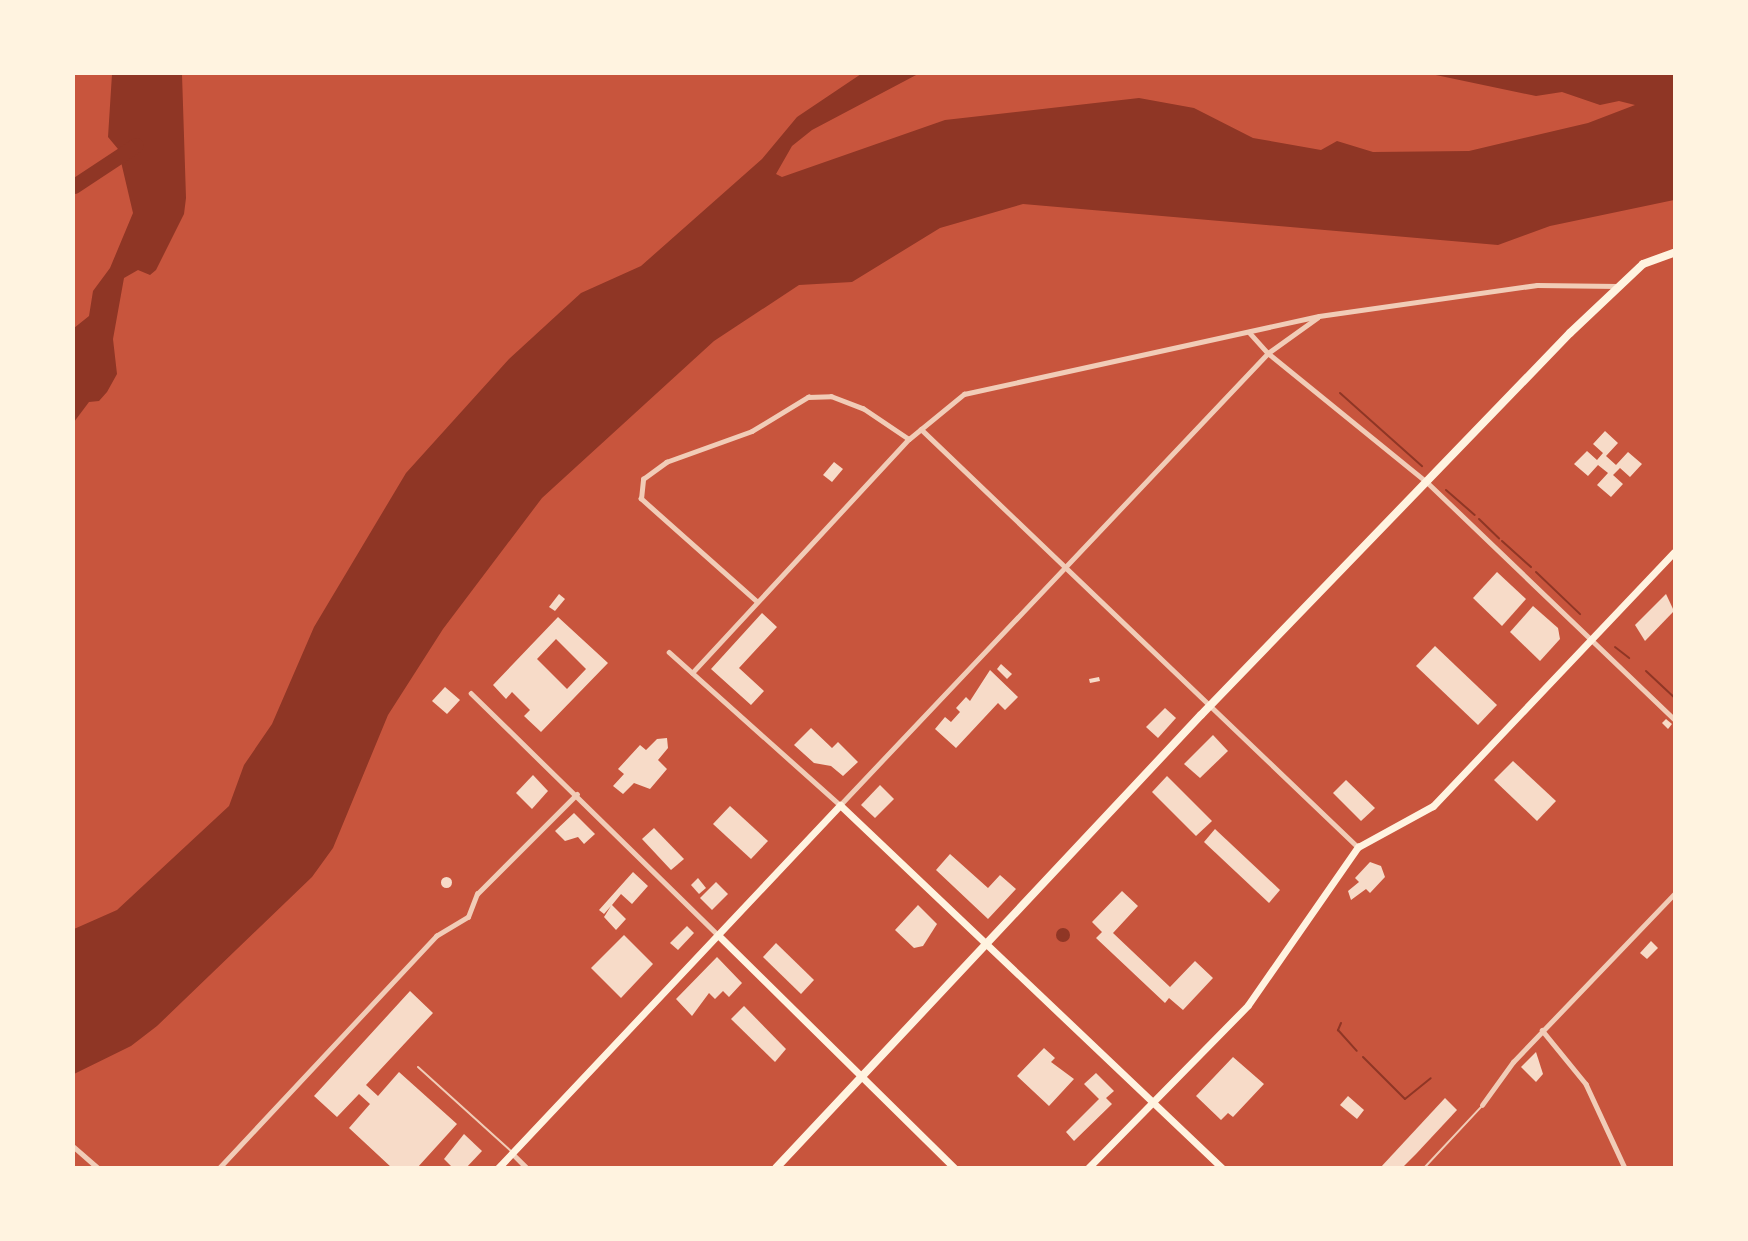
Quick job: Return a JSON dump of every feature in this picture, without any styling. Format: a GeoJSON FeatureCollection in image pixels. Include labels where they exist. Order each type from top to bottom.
{"type":"FeatureCollection","features":[{"type":"Feature","properties":{"kind":"main road"},"geometry":{"type":"LineString","coordinates":[[776,1167],[1211,705],[1617,286],[1651,260],[1674,253]]}},
{"type":"Feature","properties":{"kind":"main road"},"geometry":{"type":"LineString","coordinates":[[1088,1167],[1248,1005],[1358,847],[1433,806],[1674,552]]}},
{"type":"Feature","properties":{"kind":"main road"},"geometry":{"type":"LineString","coordinates":[[498,1167],[840,805],[1155,1101],[1222,1167]]}},
{"type":"Feature","properties":{"kind":"main road"},"geometry":{"type":"LineString","coordinates":[[718,935],[860,1078],[954,1167]]}},
{"type":"Feature","properties":{"kind":"street"},"geometry":{"type":"LineString","coordinates":[[692,673],[756,601],[909,439],[964,394],[1319,316],[1537,285],[1617,286]]}},
{"type":"Feature","properties":{"kind":"street"},"geometry":{"type":"LineString","coordinates":[[669,652],[840,805],[1065,563],[1268,353],[1319,316]]}},
{"type":"Feature","properties":{"kind":"street"},"geometry":{"type":"LineString","coordinates":[[1249,332],[1268,353],[1428,483],[1674,719]]}},
{"type":"Feature","properties":{"kind":"street"},"geometry":{"type":"LineString","coordinates":[[756,601],[641,499],[640,486],[659,466],[752,430],[808,397],[831,396],[863,408],[909,439]]}},
{"type":"Feature","properties":{"kind":"street"},"geometry":{"type":"LineString","coordinates":[[921,429],[1065,563],[1358,847]]}},
{"type":"Feature","properties":{"kind":"street"},"geometry":{"type":"LineString","coordinates":[[471,693],[577,794],[718,935]]}},
{"type":"Feature","properties":{"kind":"street"},"geometry":{"type":"LineString","coordinates":[[219,1167],[407,974],[436,936],[468,917],[477,894],[577,794]]}},
{"type":"Feature","properties":{"kind":"street"},"geometry":{"type":"LineString","coordinates":[[1482,1105],[1542,1030],[1674,894]]}},
{"type":"Feature","properties":{"kind":"street"},"geometry":{"type":"LineString","coordinates":[[1542,1030],[1586,1084],[1625,1167]]}},
{"type":"Feature","properties":{"kind":"street"},"geometry":{"type":"LineString","coordinates":[[74,1147],[98,1167]]}},
{"type":"Feature","properties":{"kind":"street"},"geometry":{"type":"LineString","coordinates":[[512,1152],[527,1167]]}},
{"type":"Feature","properties":{"kind":"lane"},"geometry":{"type":"LineString","coordinates":[[418,1066],[512,1152]]}},
{"type":"Feature","properties":{"kind":"lane"},"geometry":{"type":"LineString","coordinates":[[1424,1167],[1482,1105]]}},
{"type":"Feature","properties":{"kind":"shaded area"},"geometry":{"type":"Polygon","coordinates":[[[112,74],[182,74],[186,198],[184,214],[156,270],[150,275],[138,270],[124,278],[113,339],[117,374],[99,401],[89,402],[74,422],[74,328],[89,316],[93,291],[110,268],[133,213],[118,149],[108,137],[112,74]]]}},
{"type":"Feature","properties":{"kind":"shaded area"},"geometry":{"type":"Polygon","coordinates":[[[861,74],[918,74],[812,130],[792,146],[776,174],[782,177],[945,120],[1139,98],[1194,108],[1253,138],[1321,150],[1337,141],[1373,152],[1469,151],[1588,123],[1635,105],[1619,101],[1600,105],[1562,92],[1536,96],[1431,74],[1674,74],[1674,200],[1550,226],[1498,245],[1023,204],[940,228],[852,282],[799,285],[714,341],[542,498],[443,629],[388,715],[333,848],[312,877],[157,1026],[131,1046],[74,1074],[74,929],[117,910],[229,806],[244,765],[272,724],[314,627],[406,473],[509,359],[581,293],[641,266],[762,159],[797,117],[861,74]]]}},
{"type":"Feature","properties":{"kind":"shaded area"},"geometry":{"type":"Polygon","coordinates":[[[1060,928],[1066,928],[1070,935],[1066,942],[1060,942],[1056,938],[1056,932],[1060,928]]]}},
{"type":"Feature","properties":{"kind":"building"},"geometry":{"type":"Polygon","coordinates":[[[1605,431],[1618,443],[1606,456],[1616,465],[1628,452],[1642,464],[1630,477],[1620,468],[1613,475],[1623,484],[1611,497],[1597,485],[1608,473],[1598,465],[1588,476],[1574,464],[1587,451],[1597,460],[1603,453],[1593,444],[1605,431]]]}},
{"type":"Feature","properties":{"kind":"building"},"geometry":{"type":"Polygon","coordinates":[[[834,462],[843,469],[832,482],[823,475],[834,462]]]}},
{"type":"Feature","properties":{"kind":"building"},"geometry":{"type":"Polygon","coordinates":[[[1497,572],[1526,599],[1502,626],[1473,598],[1497,572]]]}},
{"type":"Feature","properties":{"kind":"building"},"geometry":{"type":"Polygon","coordinates":[[[559,594],[565,599],[555,611],[549,607],[559,594]]]}},
{"type":"Feature","properties":{"kind":"building"},"geometry":{"type":"Polygon","coordinates":[[[1666,594],[1674,611],[1645,641],[1635,625],[1666,594]]]}},
{"type":"Feature","properties":{"kind":"building"},"geometry":{"type":"Polygon","coordinates":[[[1533,606],[1558,628],[1560,639],[1540,661],[1510,632],[1533,606]]]}},
{"type":"Feature","properties":{"kind":"building"},"geometry":{"type":"Polygon","coordinates":[[[762,613],[777,627],[739,668],[764,691],[751,705],[711,669],[762,613]]]}},
{"type":"Feature","properties":{"kind":"building"},"geometry":{"type":"Polygon","coordinates":[[[558,617],[608,663],[541,732],[524,716],[530,710],[512,692],[506,699],[493,685],[558,617]],[[556,639],[537,659],[567,689],[586,669],[556,639]]]}},
{"type":"Feature","properties":{"kind":"building"},"geometry":{"type":"Polygon","coordinates":[[[1435,646],[1497,705],[1478,725],[1416,666],[1435,646]]]}},
{"type":"Feature","properties":{"kind":"building"},"geometry":{"type":"Polygon","coordinates":[[[1001,664],[1012,674],[1007,679],[997,669],[1001,664]]]}},
{"type":"Feature","properties":{"kind":"building"},"geometry":{"type":"Polygon","coordinates":[[[990,670],[1018,697],[1005,710],[998,703],[956,748],[935,729],[945,717],[951,722],[960,712],[956,708],[966,697],[970,701],[990,670]]]}},
{"type":"Feature","properties":{"kind":"building"},"geometry":{"type":"Polygon","coordinates":[[[1099,677],[1100,681],[1090,683],[1089,679],[1099,677]]]}},
{"type":"Feature","properties":{"kind":"building"},"geometry":{"type":"Polygon","coordinates":[[[445,687],[460,700],[447,714],[432,701],[445,687]]]}},
{"type":"Feature","properties":{"kind":"building"},"geometry":{"type":"Polygon","coordinates":[[[1165,708],[1176,718],[1158,738],[1146,727],[1165,708]]]}},
{"type":"Feature","properties":{"kind":"building"},"geometry":{"type":"Polygon","coordinates":[[[1666,719],[1672,724],[1668,729],[1662,723],[1666,719]]]}},
{"type":"Feature","properties":{"kind":"building"},"geometry":{"type":"Polygon","coordinates":[[[811,728],[832,748],[838,742],[858,762],[843,776],[831,766],[814,763],[794,745],[811,728]]]}},
{"type":"Feature","properties":{"kind":"building"},"geometry":{"type":"Polygon","coordinates":[[[1213,735],[1228,751],[1200,778],[1184,764],[1213,735]]]}},
{"type":"Feature","properties":{"kind":"building"},"geometry":{"type":"Polygon","coordinates":[[[667,738],[668,748],[658,760],[667,769],[650,789],[634,783],[623,794],[613,786],[624,774],[618,769],[640,745],[646,750],[657,739],[667,738]]]}},
{"type":"Feature","properties":{"kind":"building"},"geometry":{"type":"Polygon","coordinates":[[[1513,761],[1556,801],[1537,821],[1494,780],[1513,761]]]}},
{"type":"Feature","properties":{"kind":"building"},"geometry":{"type":"Polygon","coordinates":[[[533,775],[548,791],[532,809],[516,793],[533,775]]]}},
{"type":"Feature","properties":{"kind":"building"},"geometry":{"type":"Polygon","coordinates":[[[1167,776],[1212,821],[1196,836],[1152,792],[1167,776]]]}},
{"type":"Feature","properties":{"kind":"building"},"geometry":{"type":"Polygon","coordinates":[[[1346,780],[1375,808],[1361,821],[1333,793],[1346,780]]]}},
{"type":"Feature","properties":{"kind":"building"},"geometry":{"type":"Polygon","coordinates":[[[880,785],[894,799],[875,818],[861,805],[880,785]]]}},
{"type":"Feature","properties":{"kind":"building"},"geometry":{"type":"Polygon","coordinates":[[[730,806],[768,841],[751,859],[713,824],[730,806]]]}},
{"type":"Feature","properties":{"kind":"building"},"geometry":{"type":"Polygon","coordinates":[[[574,813],[595,834],[584,844],[578,837],[565,841],[555,831],[574,813]]]}},
{"type":"Feature","properties":{"kind":"building"},"geometry":{"type":"Polygon","coordinates":[[[654,828],[684,859],[671,870],[642,839],[654,828]]]}},
{"type":"Feature","properties":{"kind":"building"},"geometry":{"type":"Polygon","coordinates":[[[1215,829],[1280,890],[1269,903],[1204,842],[1215,829]]]}},
{"type":"Feature","properties":{"kind":"building"},"geometry":{"type":"Polygon","coordinates":[[[950,854],[988,888],[1000,875],[1016,889],[988,919],[936,870],[950,854]]]}},
{"type":"Feature","properties":{"kind":"building"},"geometry":{"type":"Polygon","coordinates":[[[1370,862],[1381,866],[1385,877],[1370,893],[1366,889],[1351,900],[1348,891],[1359,882],[1355,878],[1370,862]]]}},
{"type":"Feature","properties":{"kind":"building"},"geometry":{"type":"Polygon","coordinates":[[[633,872],[648,886],[632,904],[621,894],[612,905],[626,919],[616,930],[604,917],[611,906],[604,914],[599,910],[633,872]]]}},
{"type":"Feature","properties":{"kind":"building"},"geometry":{"type":"Polygon","coordinates":[[[446,876],[452,882],[446,888],[440,882],[446,876]]]}},
{"type":"Feature","properties":{"kind":"building"},"geometry":{"type":"Polygon","coordinates":[[[698,878],[706,888],[699,894],[691,885],[698,878]]]}},
{"type":"Feature","properties":{"kind":"building"},"geometry":{"type":"Polygon","coordinates":[[[716,882],[728,894],[712,910],[700,898],[716,882]]]}},
{"type":"Feature","properties":{"kind":"building"},"geometry":{"type":"Polygon","coordinates":[[[1122,891],[1138,906],[1113,933],[1170,987],[1195,961],[1213,978],[1183,1010],[1169,998],[1165,1003],[1096,938],[1102,932],[1092,922],[1122,891]]]}},
{"type":"Feature","properties":{"kind":"building"},"geometry":{"type":"Polygon","coordinates":[[[918,905],[937,924],[923,946],[914,948],[895,930],[918,905]]]}},
{"type":"Feature","properties":{"kind":"building"},"geometry":{"type":"Polygon","coordinates":[[[687,926],[694,933],[678,950],[670,943],[687,926]]]}},
{"type":"Feature","properties":{"kind":"building"},"geometry":{"type":"Polygon","coordinates":[[[624,935],[653,964],[621,998],[591,968],[624,935]]]}},
{"type":"Feature","properties":{"kind":"building"},"geometry":{"type":"Polygon","coordinates":[[[1651,941],[1658,948],[1647,959],[1640,953],[1651,941]]]}},
{"type":"Feature","properties":{"kind":"building"},"geometry":{"type":"Polygon","coordinates":[[[776,943],[814,980],[801,994],[763,957],[776,943]]]}},
{"type":"Feature","properties":{"kind":"building"},"geometry":{"type":"Polygon","coordinates":[[[717,957],[742,983],[729,997],[723,991],[715,999],[709,993],[692,1016],[676,999],[717,957]]]}},
{"type":"Feature","properties":{"kind":"building"},"geometry":{"type":"Polygon","coordinates":[[[410,991],[433,1013],[366,1085],[378,1096],[399,1072],[457,1124],[417,1168],[392,1168],[349,1128],[370,1104],[359,1094],[337,1117],[314,1096],[410,991]]]}},
{"type":"Feature","properties":{"kind":"building"},"geometry":{"type":"Polygon","coordinates":[[[744,1006],[786,1049],[775,1062],[731,1019],[744,1006]]]}},
{"type":"Feature","properties":{"kind":"building"},"geometry":{"type":"Polygon","coordinates":[[[1044,1048],[1055,1058],[1051,1062],[1074,1079],[1049,1106],[1017,1076],[1044,1048]]]}},
{"type":"Feature","properties":{"kind":"building"},"geometry":{"type":"Polygon","coordinates":[[[1536,1052],[1543,1074],[1536,1082],[1521,1067],[1536,1052]]]}},
{"type":"Feature","properties":{"kind":"building"},"geometry":{"type":"Polygon","coordinates":[[[1233,1057],[1264,1084],[1233,1117],[1228,1113],[1221,1120],[1196,1096],[1233,1057]]]}},
{"type":"Feature","properties":{"kind":"building"},"geometry":{"type":"Polygon","coordinates":[[[1096,1073],[1114,1091],[1106,1098],[1112,1104],[1074,1141],[1066,1132],[1099,1099],[1084,1084],[1096,1073]]]}},
{"type":"Feature","properties":{"kind":"building"},"geometry":{"type":"Polygon","coordinates":[[[1348,1096],[1364,1110],[1357,1119],[1340,1105],[1348,1096]]]}},
{"type":"Feature","properties":{"kind":"building"},"geometry":{"type":"Polygon","coordinates":[[[1445,1098],[1457,1110],[1402,1168],[1380,1168],[1445,1098]]]}},
{"type":"Feature","properties":{"kind":"building"},"geometry":{"type":"Polygon","coordinates":[[[464,1134],[482,1151],[466,1168],[453,1168],[444,1159],[464,1134]]]}},
{"type":"Feature","properties":{"kind":"waterway"},"geometry":{"type":"LineString","coordinates":[[74,186],[136,145]]}},
{"type":"Feature","properties":{"kind":"waterway"},"geometry":{"type":"LineString","coordinates":[[1340,393],[1422,466]]}},
{"type":"Feature","properties":{"kind":"waterway"},"geometry":{"type":"LineString","coordinates":[[1446,490],[1475,515]]}},
{"type":"Feature","properties":{"kind":"waterway"},"geometry":{"type":"LineString","coordinates":[[1479,519],[1499,538]]}},
{"type":"Feature","properties":{"kind":"waterway"},"geometry":{"type":"LineString","coordinates":[[1502,541],[1531,567]]}},
{"type":"Feature","properties":{"kind":"waterway"},"geometry":{"type":"LineString","coordinates":[[1536,572],[1580,614]]}},
{"type":"Feature","properties":{"kind":"waterway"},"geometry":{"type":"LineString","coordinates":[[1615,647],[1629,658]]}},
{"type":"Feature","properties":{"kind":"waterway"},"geometry":{"type":"LineString","coordinates":[[1646,671],[1674,697]]}},
{"type":"Feature","properties":{"kind":"waterway"},"geometry":{"type":"LineString","coordinates":[[1341,1023],[1338,1030],[1357,1051]]}},
{"type":"Feature","properties":{"kind":"waterway"},"geometry":{"type":"LineString","coordinates":[[1363,1057],[1405,1099],[1431,1078]]}}]}
